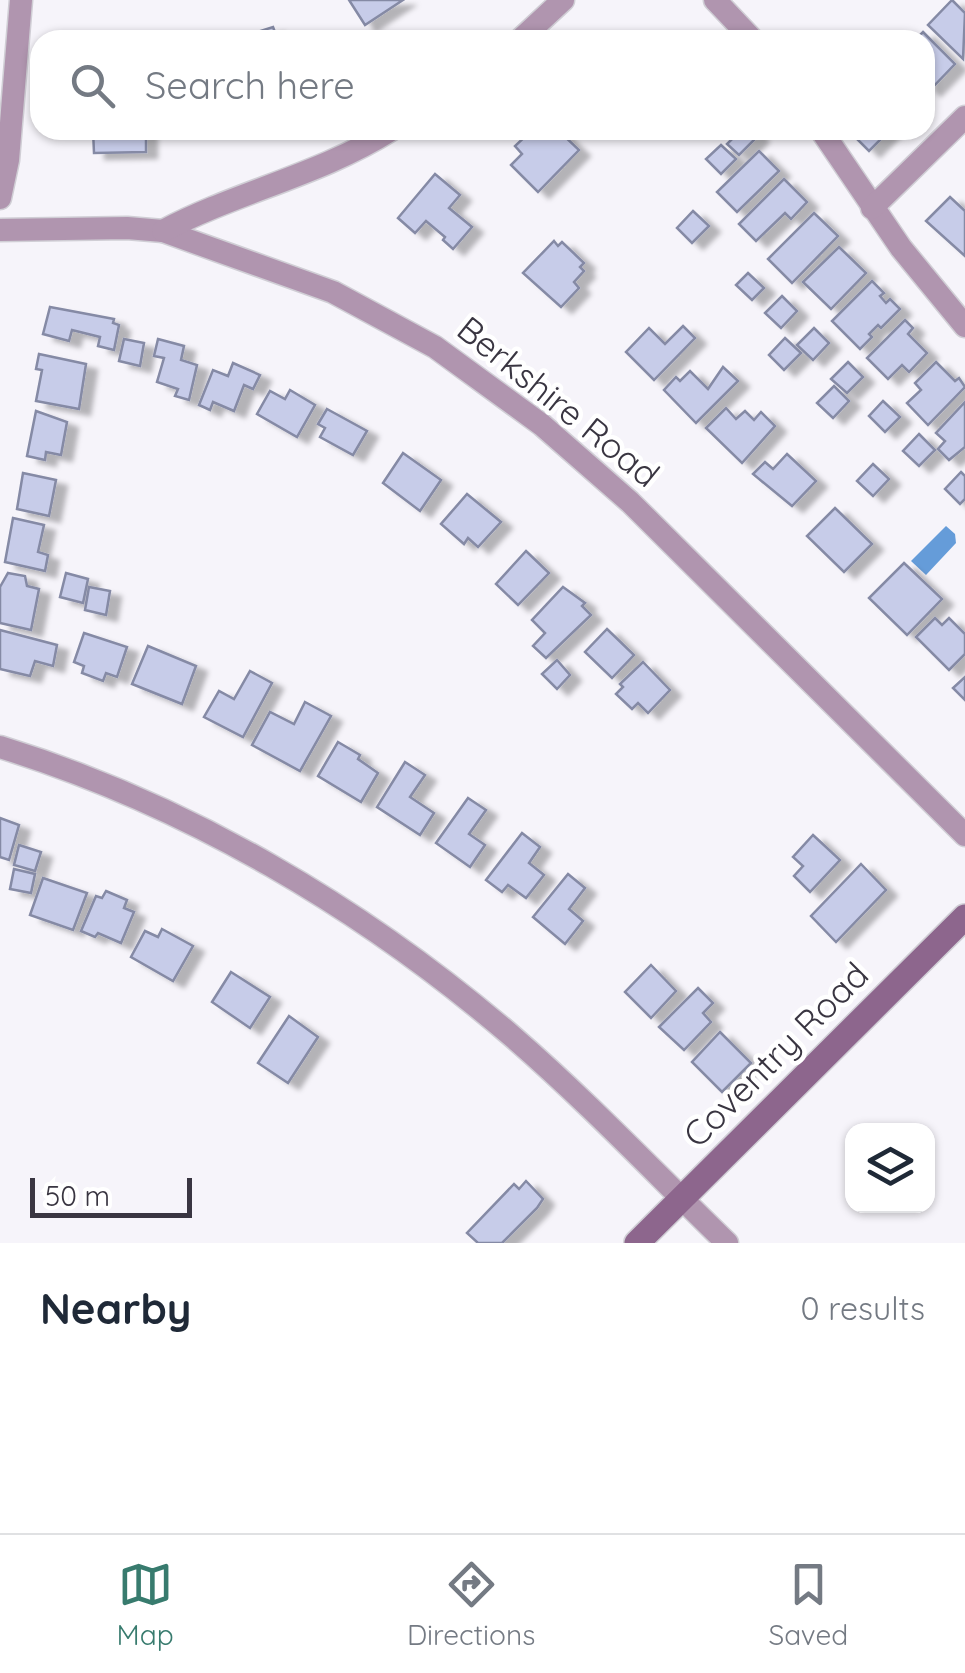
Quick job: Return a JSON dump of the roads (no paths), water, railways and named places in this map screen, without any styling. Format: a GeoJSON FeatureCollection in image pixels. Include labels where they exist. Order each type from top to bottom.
{"type":"FeatureCollection","features":[{"type":"Feature","properties":{"kind":"street"},"geometry":{"type":"LineString","coordinates":[[0,198],[8,160],[21,0]]}},
{"type":"Feature","properties":{"kind":"street"},"geometry":{"type":"LineString","coordinates":[[531,30],[563,0]]}},
{"type":"Feature","properties":{"kind":"street"},"geometry":{"type":"LineString","coordinates":[[716,0],[744,30]]}},
{"type":"Feature","properties":{"kind":"street"},"geometry":{"type":"LineString","coordinates":[[872,208],[965,117]]}},
{"type":"Feature","properties":{"kind":"street"},"geometry":{"type":"LineString","coordinates":[[163,230],[204,209],[247,195],[372,140]]}},
{"type":"Feature","properties":{"kind":"street"},"geometry":{"type":"LineString","coordinates":[[827,140],[931,288],[965,326]]}},
{"type":"Feature","properties":{"kind":"street","name":"Berkshire Road"},"geometry":{"type":"LineString","coordinates":[[0,230],[163,230],[333,292],[388,319],[485,382],[550,432],[640,511],[965,835]]}},
{"type":"Feature","properties":{"kind":"street"},"geometry":{"type":"LineString","coordinates":[[0,747],[127,794],[188,822],[315,892],[400,947],[513,1038],[726,1243]]}},
{"type":"Feature","properties":{"kind":"street","name":"Coventry Road"},"geometry":{"type":"LineString","coordinates":[[637,1243],[965,917]]}},
{"type":"Feature","properties":{"kind":"water"},"geometry":{"type":"Polygon","coordinates":[[[946,526],[955,534],[956,543],[926,575],[911,561],[946,526]]]}}]}
